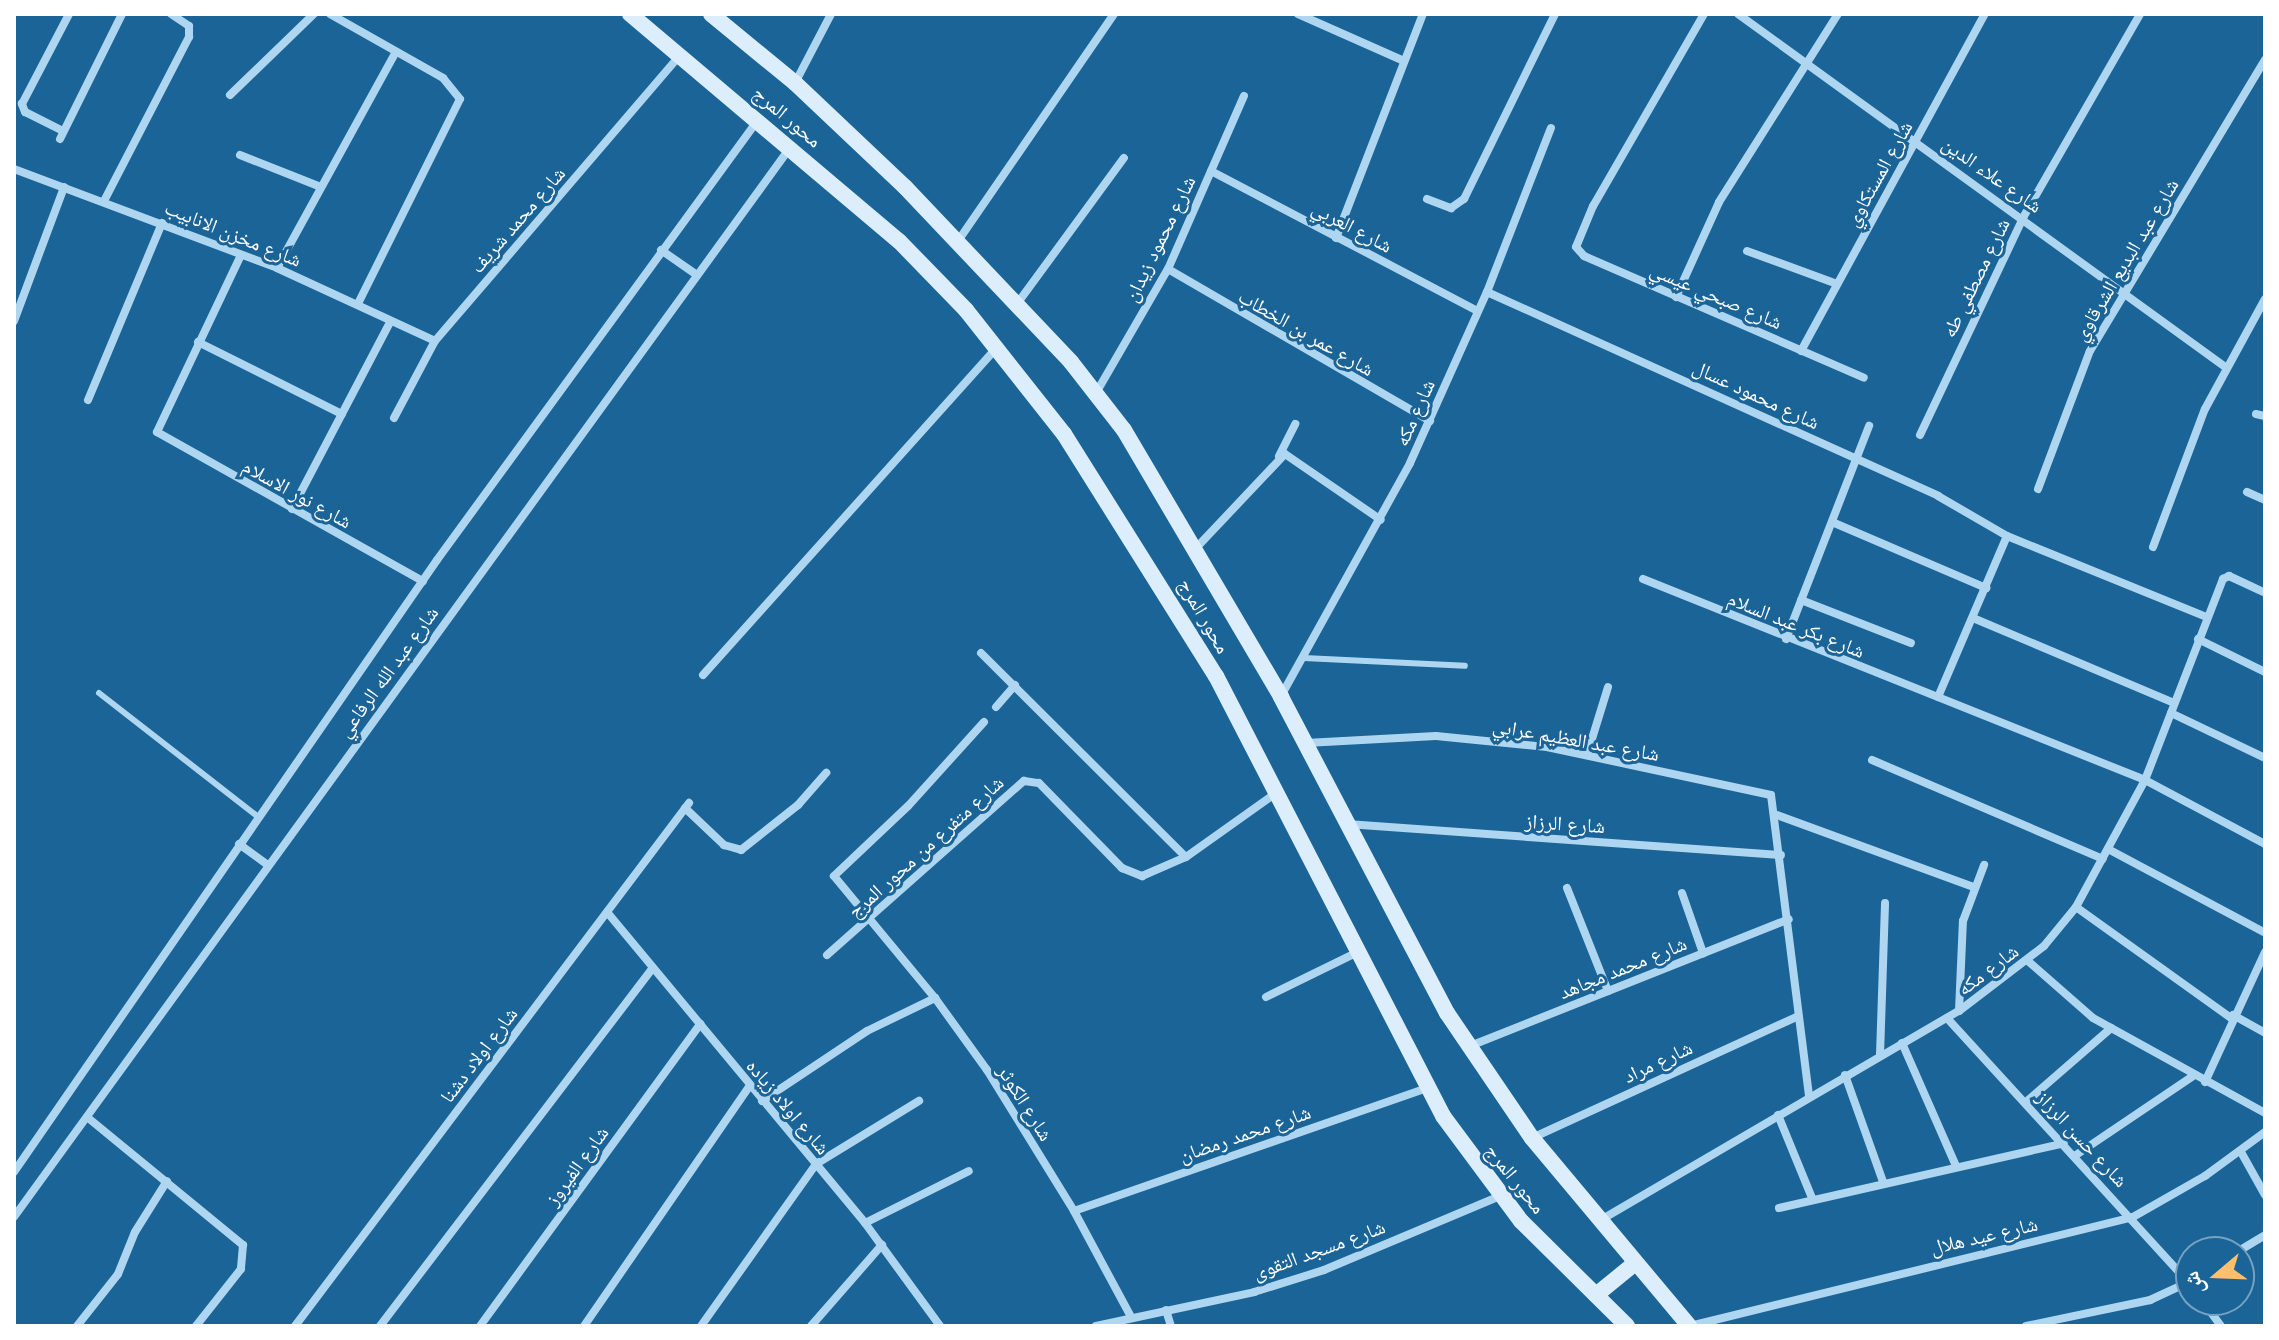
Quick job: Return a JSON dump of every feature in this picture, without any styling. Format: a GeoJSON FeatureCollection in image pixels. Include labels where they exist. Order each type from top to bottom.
{"type":"FeatureCollection","features":[{"type":"Feature","properties":{"kind":"main road","name":"محور المرج"},"geometry":{"type":"LineString","coordinates":[[630,14],[899,241],[997,347],[1064,434],[1149,562],[1277,793],[1427,1088],[1500,1196],[1627,1326]]}},
{"type":"Feature","properties":{"kind":"main road","name":"محور المرج"},"geometry":{"type":"LineString","coordinates":[[711,14],[795,83],[957,242],[1096,393],[1197,547],[1468,1046],[1532,1138],[1598,1221],[1689,1326]]}},
{"type":"Feature","properties":{"kind":"main road"},"geometry":{"type":"LineString","coordinates":[[1596,1295],[1634,1264]]}},
{"type":"Feature","properties":{"kind":"street"},"geometry":{"type":"LineString","coordinates":[[69,14],[22,104],[25,112],[62,135],[122,14]]}},
{"type":"Feature","properties":{"kind":"street"},"geometry":{"type":"LineString","coordinates":[[104,201],[189,37],[189,26],[171,14]]}},
{"type":"Feature","properties":{"kind":"street"},"geometry":{"type":"LineString","coordinates":[[230,95],[314,14]]}},
{"type":"Feature","properties":{"kind":"street"},"geometry":{"type":"LineString","coordinates":[[330,14],[443,78],[460,99],[358,304]]}},
{"type":"Feature","properties":{"kind":"street"},"geometry":{"type":"LineString","coordinates":[[795,83],[831,14]]}},
{"type":"Feature","properties":{"kind":"street"},"geometry":{"type":"LineString","coordinates":[[1298,14],[1404,61]]}},
{"type":"Feature","properties":{"kind":"street"},"geometry":{"type":"LineString","coordinates":[[1336,238],[1423,14]]}},
{"type":"Feature","properties":{"kind":"street"},"geometry":{"type":"LineString","coordinates":[[1427,199],[1451,208],[1464,199],[1555,14]]}},
{"type":"Feature","properties":{"kind":"street","name":"شارع صبحي عيسي"},"geometry":{"type":"LineString","coordinates":[[1704,14],[1581,229],[1576,247],[1584,256],[1864,378]]}},
{"type":"Feature","properties":{"kind":"street","name":"شارع علاء الدين"},"geometry":{"type":"LineString","coordinates":[[1738,14],[1808,67],[2024,216],[2224,366]]}},
{"type":"Feature","properties":{"kind":"street"},"geometry":{"type":"LineString","coordinates":[[1676,297],[1719,202],[1808,67],[1838,14]]}},
{"type":"Feature","properties":{"kind":"street","name":"شارع المستكاوي"},"geometry":{"type":"LineString","coordinates":[[1801,351],[1985,14]]}},
{"type":"Feature","properties":{"kind":"street","name":"شارع مصطفي طه"},"geometry":{"type":"LineString","coordinates":[[1920,435],[2024,216],[2140,14]]}},
{"type":"Feature","properties":{"kind":"street"},"geometry":{"type":"LineString","coordinates":[[957,242],[1111,15]]}},
{"type":"Feature","properties":{"kind":"street"},"geometry":{"type":"LineString","coordinates":[[277,268],[395,53]]}},
{"type":"Feature","properties":{"kind":"street","name":"شارع محمد شريف"},"geometry":{"type":"LineString","coordinates":[[394,418],[435,341],[681,54]]}},
{"type":"Feature","properties":{"kind":"street","name":"شارع عبد البديع الشرقاوي"},"geometry":{"type":"LineString","coordinates":[[2038,489],[2090,351],[2265,60]]}},
{"type":"Feature","properties":{"kind":"street","name":"شارع محمود زيدان"},"geometry":{"type":"LineString","coordinates":[[1096,393],[1168,269],[1244,96]]}},
{"type":"Feature","properties":{"kind":"street","name":"شارع عبد الله الرفاعي"},"geometry":{"type":"LineString","coordinates":[[14,1172],[17,1159],[423,581],[661,250],[759,120]]}},
{"type":"Feature","properties":{"kind":"street","name":"شارع مكه"},"geometry":{"type":"LineString","coordinates":[[1281,697],[1381,520],[1430,421],[1487,292],[1551,128]]}},
{"type":"Feature","properties":{"kind":"street","name":"شارع عبد الله الرفاعي"},"geometry":{"type":"LineString","coordinates":[[14,1217],[790,147]]}},
{"type":"Feature","properties":{"kind":"street"},"geometry":{"type":"LineString","coordinates":[[240,155],[321,187]]}},
{"type":"Feature","properties":{"kind":"street"},"geometry":{"type":"LineString","coordinates":[[1017,304],[1124,158]]}},
{"type":"Feature","properties":{"kind":"street","name":"شارع مخزن الانابيب"},"geometry":{"type":"LineString","coordinates":[[14,169],[277,268],[435,341]]}},
{"type":"Feature","properties":{"kind":"street","name":"شارع العربي"},"geometry":{"type":"LineString","coordinates":[[1211,171],[1478,311]]}},
{"type":"Feature","properties":{"kind":"street"},"geometry":{"type":"LineString","coordinates":[[14,321],[64,187]]}},
{"type":"Feature","properties":{"kind":"street"},"geometry":{"type":"LineString","coordinates":[[88,400],[162,223]]}},
{"type":"Feature","properties":{"kind":"street"},"geometry":{"type":"LineString","coordinates":[[661,250],[697,275]]}},
{"type":"Feature","properties":{"kind":"street"},"geometry":{"type":"LineString","coordinates":[[1747,251],[1837,284]]}},
{"type":"Feature","properties":{"kind":"street"},"geometry":{"type":"LineString","coordinates":[[241,255],[198,342],[342,414]]}},
{"type":"Feature","properties":{"kind":"street","name":"شارع عمر بن الخطاب"},"geometry":{"type":"LineString","coordinates":[[1168,269],[1430,421]]}},
{"type":"Feature","properties":{"kind":"street","name":"شارع محمود عسال"},"geometry":{"type":"LineString","coordinates":[[1487,292],[1963,508],[2007,536],[2206,617]]}},
{"type":"Feature","properties":{"kind":"street"},"geometry":{"type":"LineString","coordinates":[[2153,547],[2224,366],[2265,299]]}},
{"type":"Feature","properties":{"kind":"street"},"geometry":{"type":"LineString","coordinates":[[292,509],[390,322]]}},
{"type":"Feature","properties":{"kind":"street","name":"شارع نور الاسلام"},"geometry":{"type":"LineString","coordinates":[[198,342],[157,432],[423,581]]}},
{"type":"Feature","properties":{"kind":"street"},"geometry":{"type":"LineString","coordinates":[[703,675],[997,347]]}},
{"type":"Feature","properties":{"kind":"street"},"geometry":{"type":"LineString","coordinates":[[1197,547],[1279,456],[1295,424]]}},
{"type":"Feature","properties":{"kind":"street"},"geometry":{"type":"LineString","coordinates":[[1786,639],[1869,426]]}},
{"type":"Feature","properties":{"kind":"street"},"geometry":{"type":"LineString","coordinates":[[1279,456],[1292,456],[1381,520]]}},
{"type":"Feature","properties":{"kind":"street"},"geometry":{"type":"LineString","coordinates":[[2247,492],[2265,500]]}},
{"type":"Feature","properties":{"kind":"street"},"geometry":{"type":"LineString","coordinates":[[1832,522],[1986,588]]}},
{"type":"Feature","properties":{"kind":"street"},"geometry":{"type":"LineString","coordinates":[[1938,697],[2007,536]]}},
{"type":"Feature","properties":{"kind":"street","name":"شارع مكه"},"geometry":{"type":"LineString","coordinates":[[1598,1221],[1959,1011],[2028,961],[2076,907],[2145,780],[2221,583],[2229,576],[2265,593]]}},
{"type":"Feature","properties":{"kind":"street","name":"شارع بكر عبد السلام"},"geometry":{"type":"LineString","coordinates":[[1643,579],[1786,639],[2145,780],[2265,844]]}},
{"type":"Feature","properties":{"kind":"street"},"geometry":{"type":"LineString","coordinates":[[1801,600],[1911,643]]}},
{"type":"Feature","properties":{"kind":"street"},"geometry":{"type":"LineString","coordinates":[[1973,618],[2174,703]]}},
{"type":"Feature","properties":{"kind":"street"},"geometry":{"type":"LineString","coordinates":[[2198,639],[2265,672]]}},
{"type":"Feature","properties":{"kind":"street"},"geometry":{"type":"LineString","coordinates":[[981,653],[1186,857]]}},
{"type":"Feature","properties":{"kind":"street"},"geometry":{"type":"LineString","coordinates":[[996,707],[1015,685]]}},
{"type":"Feature","properties":{"kind":"street"},"geometry":{"type":"LineString","coordinates":[[1587,755],[1608,687]]}},
{"type":"Feature","properties":{"kind":"street"},"geometry":{"type":"LineString","coordinates":[[2171,713],[2265,758]]}},
{"type":"Feature","properties":{"kind":"street","name":"شارع الكوثر"},"geometry":{"type":"LineString","coordinates":[[984,722],[908,806],[836,872],[836,881],[935,998],[1074,1211],[1131,1317]]}},
{"type":"Feature","properties":{"kind":"street","name":"شارع عبد العظيم عرابي"},"geometry":{"type":"LineString","coordinates":[[1305,743],[1436,736],[1587,755],[1767,793],[1777,815]]}},
{"type":"Feature","properties":{"kind":"street"},"geometry":{"type":"LineString","coordinates":[[1872,760],[2103,859]]}},
{"type":"Feature","properties":{"kind":"street","name":"شارع اولاد دشنا"},"geometry":{"type":"LineString","coordinates":[[295,1326],[687,805],[724,845],[741,850],[798,805],[826,773]]}},
{"type":"Feature","properties":{"kind":"street","name":"شارع متفرع من محور المرج"},"geometry":{"type":"LineString","coordinates":[[827,955],[1024,781],[1039,783],[1131,874],[1154,875],[1186,857],[1277,793]]}},
{"type":"Feature","properties":{"kind":"street"},"geometry":{"type":"LineString","coordinates":[[1809,1096],[1777,815],[1974,887]]}},
{"type":"Feature","properties":{"kind":"street","name":"شارع الرزاز"},"geometry":{"type":"LineString","coordinates":[[1347,824],[1781,855]]}},
{"type":"Feature","properties":{"kind":"street"},"geometry":{"type":"LineString","coordinates":[[239,844],[268,865]]}},
{"type":"Feature","properties":{"kind":"street"},"geometry":{"type":"LineString","coordinates":[[2108,849],[2265,933]]}},
{"type":"Feature","properties":{"kind":"street"},"geometry":{"type":"LineString","coordinates":[[1959,1011],[1958,951],[1974,887],[1984,865]]}},
{"type":"Feature","properties":{"kind":"street"},"geometry":{"type":"LineString","coordinates":[[1567,888],[1608,991]]}},
{"type":"Feature","properties":{"kind":"street"},"geometry":{"type":"LineString","coordinates":[[1682,893],[1703,953]]}},
{"type":"Feature","properties":{"kind":"street"},"geometry":{"type":"LineString","coordinates":[[1880,1055],[1885,903]]}},
{"type":"Feature","properties":{"kind":"street"},"geometry":{"type":"LineString","coordinates":[[2076,907],[2232,1016],[2265,1033]]}},
{"type":"Feature","properties":{"kind":"street","name":"شارع اولاد زياده"},"geometry":{"type":"LineString","coordinates":[[607,912],[749,1087],[865,1223],[940,1326]]}},
{"type":"Feature","properties":{"kind":"street","name":"شارع محمد مجاهد"},"geometry":{"type":"LineString","coordinates":[[1468,1046],[1789,919]]}},
{"type":"Feature","properties":{"kind":"street"},"geometry":{"type":"LineString","coordinates":[[1266,997],[1358,952]]}},
{"type":"Feature","properties":{"kind":"street"},"geometry":{"type":"LineString","coordinates":[[2205,1082],[2232,1016],[2265,952]]}},
{"type":"Feature","properties":{"kind":"street"},"geometry":{"type":"LineString","coordinates":[[2028,961],[2077,1008],[2193,1076],[2265,1113]]}},
{"type":"Feature","properties":{"kind":"street"},"geometry":{"type":"LineString","coordinates":[[380,1326],[653,968]]}},
{"type":"Feature","properties":{"kind":"street"},"geometry":{"type":"LineString","coordinates":[[762,1101],[867,1031],[935,998]]}},
{"type":"Feature","properties":{"kind":"street","name":"شارع مراد"},"geometry":{"type":"LineString","coordinates":[[1532,1138],[1798,1016]]}},
{"type":"Feature","properties":{"kind":"street","name":"شارع حسن الرزاز"},"geometry":{"type":"LineString","coordinates":[[1947,1018],[2175,1266]]}},
{"type":"Feature","properties":{"kind":"street","name":"شارع الفيروز"},"geometry":{"type":"LineString","coordinates":[[480,1326],[700,1024]]}},
{"type":"Feature","properties":{"kind":"street"},"geometry":{"type":"LineString","coordinates":[[2026,1102],[2111,1028]]}},
{"type":"Feature","properties":{"kind":"street"},"geometry":{"type":"LineString","coordinates":[[1902,1043],[1956,1166]]}},
{"type":"Feature","properties":{"kind":"street"},"geometry":{"type":"LineString","coordinates":[[1845,1075],[1883,1182]]}},
{"type":"Feature","properties":{"kind":"street"},"geometry":{"type":"LineString","coordinates":[[2076,1155],[2193,1076]]}},
{"type":"Feature","properties":{"kind":"street"},"geometry":{"type":"LineString","coordinates":[[584,1326],[749,1087]]}},
{"type":"Feature","properties":{"kind":"street","name":"شارع محمد رمضان"},"geometry":{"type":"LineString","coordinates":[[1074,1211],[1427,1088]]}},
{"type":"Feature","properties":{"kind":"street"},"geometry":{"type":"LineString","coordinates":[[701,1326],[816,1164],[919,1101]]}},
{"type":"Feature","properties":{"kind":"street"},"geometry":{"type":"LineString","coordinates":[[1778,1115],[1812,1198]]}},
{"type":"Feature","properties":{"kind":"street"},"geometry":{"type":"LineString","coordinates":[[87,1117],[236,1236],[245,1251],[241,1269],[196,1326]]}},
{"type":"Feature","properties":{"kind":"street","name":"شارع عيد هلال"},"geometry":{"type":"LineString","coordinates":[[1689,1326],[2133,1217],[2241,1152],[2265,1132]]}},
{"type":"Feature","properties":{"kind":"street"},"geometry":{"type":"LineString","coordinates":[[1779,1208],[1812,1198],[2064,1143]]}},
{"type":"Feature","properties":{"kind":"street"},"geometry":{"type":"LineString","coordinates":[[2241,1152],[2265,1195]]}},
{"type":"Feature","properties":{"kind":"street"},"geometry":{"type":"LineString","coordinates":[[865,1223],[969,1171]]}},
{"type":"Feature","properties":{"kind":"street"},"geometry":{"type":"LineString","coordinates":[[77,1326],[118,1274],[135,1232],[167,1181]]}},
{"type":"Feature","properties":{"kind":"street","name":"شارع مسجد التقوى"},"geometry":{"type":"LineString","coordinates":[[1096,1326],[1324,1270],[1500,1196]]}},
{"type":"Feature","properties":{"kind":"street"},"geometry":{"type":"LineString","coordinates":[[811,1326],[882,1245]]}},
{"type":"Feature","properties":{"kind":"street"},"geometry":{"type":"LineString","coordinates":[[2026,1326],[2150,1300],[2175,1289]]}},
{"type":"Feature","properties":{"kind":"street"},"geometry":{"type":"LineString","coordinates":[[1166,1310],[1171,1326]]}},
{"type":"Feature","properties":{"kind":"lane"},"geometry":{"type":"LineString","coordinates":[[1304,658],[1465,666]]}},
{"type":"Feature","properties":{"kind":"lane"},"geometry":{"type":"LineString","coordinates":[[99,693],[258,817]]}}]}
